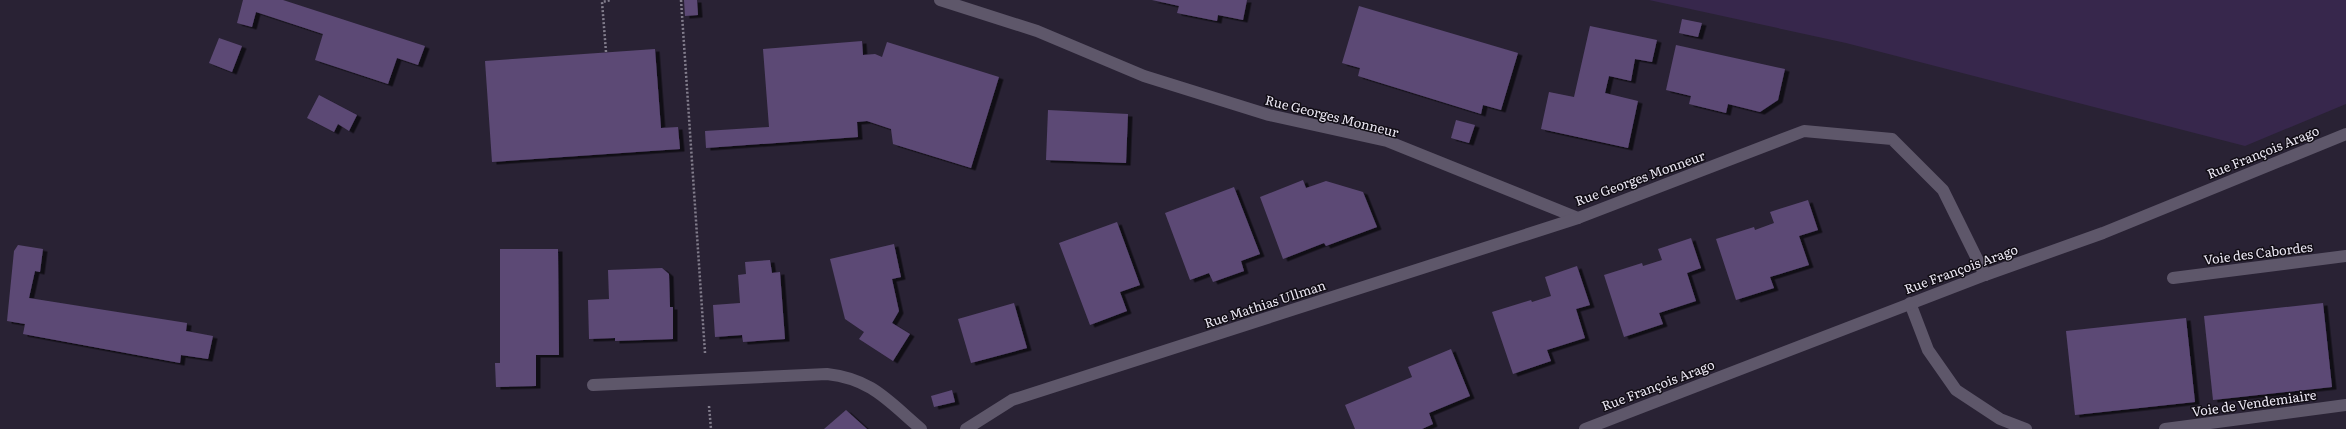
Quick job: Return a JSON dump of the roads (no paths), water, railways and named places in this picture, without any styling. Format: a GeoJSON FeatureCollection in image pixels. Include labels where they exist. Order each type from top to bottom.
{"type":"FeatureCollection","features":[{"type":"Feature","properties":{"kind":"street","name":"Rue Georges Monneur"},"geometry":{"type":"LineString","coordinates":[[940,0],[1037,31],[1144,76],[1269,115],[1387,141],[1578,218],[1804,131],[1892,139],[1943,190],[1985,275]]}},
{"type":"Feature","properties":{"kind":"street","name":"Rue François Arago"},"geometry":{"type":"LineString","coordinates":[[1585,429],[1910,303],[2103,233],[2346,134]]}},
{"type":"Feature","properties":{"kind":"street","name":"Rue Mathias Ullman"},"geometry":{"type":"LineString","coordinates":[[966,429],[1012,400],[1578,218]]}},
{"type":"Feature","properties":{"kind":"street","name":"Voie des Cabordes"},"geometry":{"type":"LineString","coordinates":[[2173,278],[2346,256]]}},
{"type":"Feature","properties":{"kind":"street"},"geometry":{"type":"LineString","coordinates":[[1910,303],[1928,350],[1956,390],[2000,419],[2026,429]]}},
{"type":"Feature","properties":{"kind":"street"},"geometry":{"type":"LineString","coordinates":[[594,384],[827,374],[845,376],[870,386],[921,429]]}},
{"type":"Feature","properties":{"kind":"street","name":"Voie de Vendemiaire"},"geometry":{"type":"LineString","coordinates":[[2166,429],[2346,405]]}}]}
